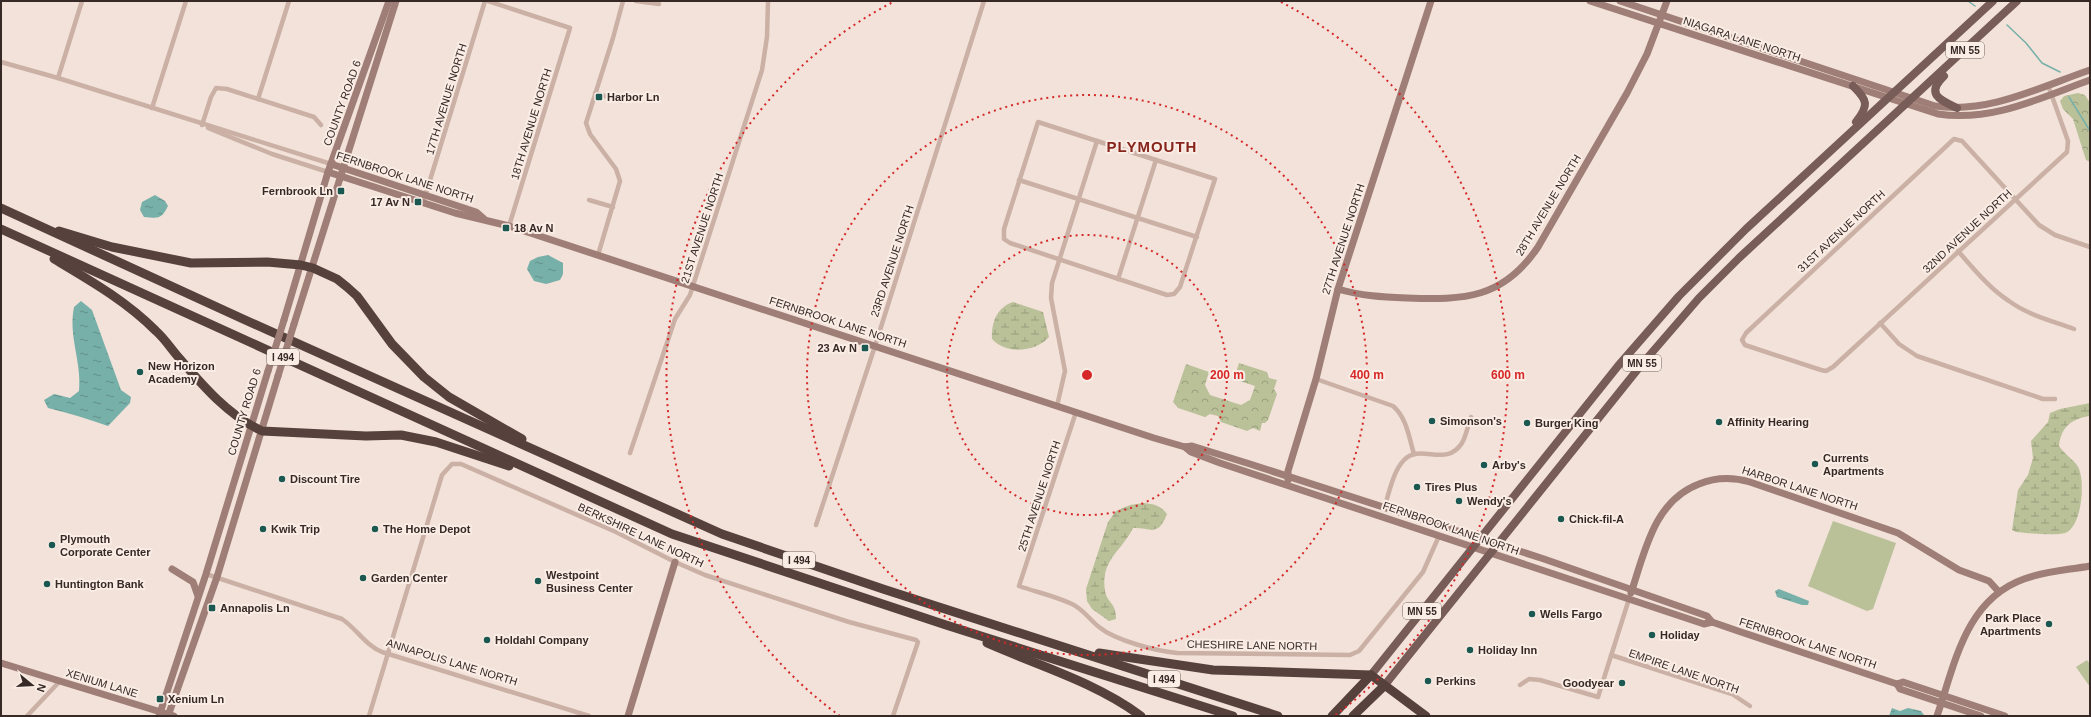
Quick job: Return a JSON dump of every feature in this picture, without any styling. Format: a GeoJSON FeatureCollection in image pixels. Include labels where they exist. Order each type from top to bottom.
{"type":"FeatureCollection","features":[{"type":"Feature","properties":{"kind":"highway","name":"I 494"},"geometry":{"type":"LineString","coordinates":[[1,208],[722,534],[883,589],[1278,716]]}},
{"type":"Feature","properties":{"kind":"highway"},"geometry":{"type":"LineString","coordinates":[[40,226],[70,233],[112,247],[191,263],[267,262],[301,265],[337,279],[357,296],[392,344],[424,377],[449,397],[493,423],[542,449],[554,459]]}},
{"type":"Feature","properties":{"kind":"highway"},"geometry":{"type":"LineString","coordinates":[[5,231],[125,302],[158,332],[196,379],[224,406],[252,426],[262,431],[366,436],[401,435],[436,442],[555,482]]}},
{"type":"Feature","properties":{"kind":"highway","name":"I 494"},"geometry":{"type":"LineString","coordinates":[[5,231],[555,482],[679,536],[946,625],[1234,716]]}},
{"type":"Feature","properties":{"kind":"highway"},"geometry":{"type":"LineString","coordinates":[[946,625],[1076,679],[1128,706],[1141,716]]}},
{"type":"Feature","properties":{"kind":"highway"},"geometry":{"type":"LineString","coordinates":[[1051,643],[1109,655],[1213,670],[1371,675],[1426,716]]}},
{"type":"Feature","properties":{"kind":"highway","name":"MN 55"},"geometry":{"type":"LineString","coordinates":[[1332,715],[1371,675]]}},
{"type":"Feature","properties":{"kind":"highway","name":"MN 55"},"geometry":{"type":"LineString","coordinates":[[1353,716],[1384,686]]}},
{"type":"Feature","properties":{"kind":"main road","name":"MN 55"},"geometry":{"type":"LineString","coordinates":[[1371,675],[1618,366],[1679,296],[1746,229],[1994,1]]}},
{"type":"Feature","properties":{"kind":"main road","name":"MN 55"},"geometry":{"type":"LineString","coordinates":[[1384,686],[1642,364],[1699,298],[1739,258],[2017,1]]}},
{"type":"Feature","properties":{"kind":"main road"},"geometry":{"type":"LineString","coordinates":[[1956,108],[1939,99],[1935,92],[1935,86],[1958,62],[1970,45]]}},
{"type":"Feature","properties":{"kind":"main road"},"geometry":{"type":"LineString","coordinates":[[1840,142],[1865,109],[1863,98],[1853,86]]}},
{"type":"Feature","properties":{"kind":"street"},"geometry":{"type":"LineString","coordinates":[[58,78],[82,1]]}},
{"type":"Feature","properties":{"kind":"street"},"geometry":{"type":"LineString","coordinates":[[152,108],[186,1]]}},
{"type":"Feature","properties":{"kind":"street"},"geometry":{"type":"LineString","coordinates":[[258,99],[289,1]]}},
{"type":"Feature","properties":{"kind":"street","name":"COUNTY ROAD 6"},"geometry":{"type":"LineString","coordinates":[[159,714],[206,574],[328,172],[389,1]]}},
{"type":"Feature","properties":{"kind":"street","name":"COUNTY ROAD 6"},"geometry":{"type":"LineString","coordinates":[[170,715],[217,577],[342,168],[396,1]]}},
{"type":"Feature","properties":{"kind":"street","name":"18TH AVENUE NORTH"},"geometry":{"type":"LineString","coordinates":[[486,1],[570,28],[509,226]]}},
{"type":"Feature","properties":{"kind":"street","name":"17TH AVENUE NORTH"},"geometry":{"type":"LineString","coordinates":[[423,203],[486,1]]}},
{"type":"Feature","properties":{"kind":"street"},"geometry":{"type":"LineString","coordinates":[[598,255],[619,188],[619,175],[587,128],[587,116],[613,38],[623,1]]}},
{"type":"Feature","properties":{"kind":"street"},"geometry":{"type":"LineString","coordinates":[[636,1],[659,4]]}},
{"type":"Feature","properties":{"kind":"street","name":"21ST AVENUE NORTH"},"geometry":{"type":"LineString","coordinates":[[630,454],[675,318],[687,303],[693,286],[760,76],[767,37],[768,1]]}},
{"type":"Feature","properties":{"kind":"street","name":"23RD AVENUE NORTH"},"geometry":{"type":"LineString","coordinates":[[816,525],[875,346],[984,1]]}},
{"type":"Feature","properties":{"kind":"street","name":"27TH AVENUE NORTH"},"geometry":{"type":"LineString","coordinates":[[1288,486],[1288,476],[1316,379],[1338,288],[1431,1]]}},
{"type":"Feature","properties":{"kind":"street","name":"NIAGARA LANE NORTH"},"geometry":{"type":"LineString","coordinates":[[1590,1],[1853,86],[1891,95]]}},
{"type":"Feature","properties":{"kind":"street","name":"NIAGARA LANE NORTH"},"geometry":{"type":"LineString","coordinates":[[1620,1],[1891,95]]}},
{"type":"Feature","properties":{"kind":"street","name":"28TH AVENUE NORTH"},"geometry":{"type":"LineString","coordinates":[[1338,288],[1355,294],[1373,296],[1457,299],[1485,292],[1498,286],[1515,274],[1530,259],[1538,247],[1614,116],[1648,54],[1667,1]]}},
{"type":"Feature","properties":{"kind":"street","name":"FERNBROOK LANE NORTH"},"geometry":{"type":"LineString","coordinates":[[1,62],[58,78],[202,125],[331,164],[476,212],[484,219]]}},
{"type":"Feature","properties":{"kind":"street"},"geometry":{"type":"LineString","coordinates":[[1909,102],[1956,108],[1977,107],[1995,103],[2090,70]]}},
{"type":"Feature","properties":{"kind":"street"},"geometry":{"type":"LineString","coordinates":[[1891,95],[1938,114],[1967,116],[1996,112],[2090,80]]}},
{"type":"Feature","properties":{"kind":"street","name":"32ND AVENUE NORTH"},"geometry":{"type":"LineString","coordinates":[[1826,371],[1833,367],[1958,252],[2068,148],[2068,141],[2048,85]]}},
{"type":"Feature","properties":{"kind":"street"},"geometry":{"type":"LineString","coordinates":[[202,125],[211,96],[216,88],[227,89],[314,117],[321,125]]}},
{"type":"Feature","properties":{"kind":"street"},"geometry":{"type":"LineString","coordinates":[[595,94],[621,101]]}},
{"type":"Feature","properties":{"kind":"street"},"geometry":{"type":"LineString","coordinates":[[1038,122],[1156,160],[1215,179],[1180,287],[1174,294],[1167,295],[1059,260],[1007,242],[1004,239],[1004,229],[1038,122]]}},
{"type":"Feature","properties":{"kind":"street","name":"FERNBROOK LANE NORTH"},"geometry":{"type":"LineString","coordinates":[[202,125],[230,138],[340,177],[474,218],[484,219],[509,226],[1185,447],[1191,452],[1288,486],[1704,624],[1712,622]]}},
{"type":"Feature","properties":{"kind":"street","name":"31ST AVENUE NORTH"},"geometry":{"type":"LineString","coordinates":[[1826,371],[1745,345],[1742,340],[1746,333],[1781,299],[1952,141],[1957,139],[1962,141],[2015,199]]}},
{"type":"Feature","properties":{"kind":"street"},"geometry":{"type":"LineString","coordinates":[[1057,406],[1065,371],[1051,298],[1052,283],[1097,141]]}},
{"type":"Feature","properties":{"kind":"street"},"geometry":{"type":"LineString","coordinates":[[1118,279],[1156,160]]}},
{"type":"Feature","properties":{"kind":"street"},"geometry":{"type":"LineString","coordinates":[[1019,180],[1196,237]]}},
{"type":"Feature","properties":{"kind":"street"},"geometry":{"type":"LineString","coordinates":[[2015,199],[2046,231],[2064,239],[2090,247]]}},
{"type":"Feature","properties":{"kind":"street"},"geometry":{"type":"LineString","coordinates":[[589,200],[613,207]]}},
{"type":"Feature","properties":{"kind":"street"},"geometry":{"type":"LineString","coordinates":[[1958,252],[1986,282],[2010,302],[2038,316],[2074,329]]}},
{"type":"Feature","properties":{"kind":"street"},"geometry":{"type":"LineString","coordinates":[[1880,323],[1899,344],[1917,356],[2042,399],[2054,399]]}},
{"type":"Feature","properties":{"kind":"street"},"geometry":{"type":"LineString","coordinates":[[1316,379],[1393,406],[1404,421],[1414,454]]}},
{"type":"Feature","properties":{"kind":"street","name":"25TH AVENUE NORTH"},"geometry":{"type":"LineString","coordinates":[[1019,586],[1076,412]]}},
{"type":"Feature","properties":{"kind":"street"},"geometry":{"type":"LineString","coordinates":[[1384,508],[1400,465],[1404,460],[1414,454],[1437,456],[1451,453],[1461,443],[1470,417]]}},
{"type":"Feature","properties":{"kind":"street","name":"FERNBROOK LANE NORTH"},"geometry":{"type":"LineString","coordinates":[[1185,447],[1192,446],[1497,544],[1633,589],[1707,616],[1712,622],[1897,684],[1903,682],[2005,716]]}},
{"type":"Feature","properties":{"kind":"street","name":"BERKSHIRE LANE NORTH"},"geometry":{"type":"LineString","coordinates":[[388,654],[442,475],[452,464],[461,464],[616,532],[675,562],[705,575],[849,622],[918,642],[893,716]]}},
{"type":"Feature","properties":{"kind":"street","name":"HARBOR LANE NORTH"},"geometry":{"type":"LineString","coordinates":[[1520,685],[1529,679],[1540,680],[1598,697],[1651,533],[1665,508],[1674,498],[1693,486],[1708,480],[1730,478],[1750,482],[1898,533],[1959,570],[1989,581],[1999,592]]}},
{"type":"Feature","properties":{"kind":"street","name":"CHESHIRE LANE NORTH"},"geometry":{"type":"LineString","coordinates":[[1019,586],[1071,603],[1100,628],[1113,635],[1164,652],[1350,655],[1359,651],[1415,584],[1430,559],[1439,536]]}},
{"type":"Feature","properties":{"kind":"street"},"geometry":{"type":"LineString","coordinates":[[628,716],[675,562]]}},
{"type":"Feature","properties":{"kind":"street"},"geometry":{"type":"LineString","coordinates":[[1937,716],[1970,625],[1983,607],[1999,592],[2029,577],[2090,566]]}},
{"type":"Feature","properties":{"kind":"street"},"geometry":{"type":"LineString","coordinates":[[172,569],[193,582],[198,598]]}},
{"type":"Feature","properties":{"kind":"street","name":"ANNAPOLIS LANE NORTH"},"geometry":{"type":"LineString","coordinates":[[206,574],[342,619],[356,630],[367,644],[388,654],[589,716]]}},
{"type":"Feature","properties":{"kind":"street"},"geometry":{"type":"LineString","coordinates":[[369,716],[388,654]]}},
{"type":"Feature","properties":{"kind":"street","name":"EMPIRE LANE NORTH"},"geometry":{"type":"LineString","coordinates":[[1611,655],[1732,694],[1750,706]]}},
{"type":"Feature","properties":{"kind":"street","name":"XENIUM LANE"},"geometry":{"type":"LineString","coordinates":[[1,663],[159,714],[170,715]]}},
{"type":"Feature","properties":{"kind":"street"},"geometry":{"type":"LineString","coordinates":[[27,716],[60,681]]}},
{"type":"Feature","properties":{"kind":"street","name":"FERNBROOK LANE NORTH"},"geometry":{"type":"LineString","coordinates":[[1897,684],[1900,689],[1981,716]]}},
{"type":"Feature","properties":{"kind":"green space"},"geometry":{"type":"Polygon","coordinates":[[[2078,93],[2085,95],[2090,103],[2090,162],[2086,160],[2073,119],[2063,109],[2060,101],[2064,96],[2078,93]]]}},
{"type":"Feature","properties":{"kind":"green space"},"geometry":{"type":"Polygon","coordinates":[[[1013,302],[1043,312],[1049,337],[1037,346],[1021,350],[1005,348],[992,339],[996,316],[1007,304],[1013,302]]]}},
{"type":"Feature","properties":{"kind":"green space"},"geometry":{"type":"Polygon","coordinates":[[[1239,363],[1267,372],[1269,378],[1277,380],[1274,389],[1277,394],[1268,420],[1265,423],[1262,423],[1260,431],[1253,428],[1247,431],[1221,422],[1218,416],[1210,414],[1205,417],[1178,408],[1173,402],[1186,364],[1209,372],[1205,385],[1210,395],[1241,405],[1250,400],[1255,386],[1234,379],[1239,363]]]}},
{"type":"Feature","properties":{"kind":"green space"},"geometry":{"type":"Polygon","coordinates":[[[2090,403],[2090,416],[2077,419],[2068,425],[2060,439],[2059,446],[2078,466],[2082,484],[2081,504],[2071,529],[2061,534],[2027,533],[2012,530],[2018,490],[2028,475],[2033,458],[2031,441],[2048,422],[2050,413],[2060,409],[2090,403]]]}},
{"type":"Feature","properties":{"kind":"green space"},"geometry":{"type":"Polygon","coordinates":[[[1143,503],[1156,506],[1167,514],[1164,521],[1157,529],[1133,528],[1113,556],[1106,571],[1104,580],[1106,595],[1116,613],[1116,619],[1109,621],[1092,609],[1087,601],[1086,589],[1108,522],[1116,511],[1130,505],[1143,503]]]}},
{"type":"Feature","properties":{"kind":"green space"},"geometry":{"type":"Polygon","coordinates":[[[1833,521],[1896,543],[1873,609],[1867,611],[1808,586],[1833,521]]]}},
{"type":"Feature","properties":{"kind":"green space"},"geometry":{"type":"Polygon","coordinates":[[[2087,660],[2090,664],[2090,687],[2076,667],[2087,660]]]}},
{"type":"Feature","properties":{"kind":"water"},"geometry":{"type":"Polygon","coordinates":[[[155,195],[165,201],[168,206],[159,217],[144,217],[140,210],[142,202],[155,195]]]}},
{"type":"Feature","properties":{"kind":"water"},"geometry":{"type":"Polygon","coordinates":[[[548,255],[563,263],[563,274],[560,280],[546,284],[534,281],[527,269],[530,261],[538,257],[548,255]]]}},
{"type":"Feature","properties":{"kind":"water"},"geometry":{"type":"Polygon","coordinates":[[[81,301],[92,310],[121,390],[131,397],[130,403],[108,426],[48,408],[44,400],[54,394],[70,398],[79,391],[79,370],[74,339],[73,318],[74,307],[81,301]]]}},
{"type":"Feature","properties":{"kind":"water"},"geometry":{"type":"Polygon","coordinates":[[[1779,589],[1809,601],[1808,605],[1802,605],[1777,597],[1775,591],[1779,589]]]}},
{"type":"Feature","properties":{"kind":"water"},"geometry":{"type":"Polygon","coordinates":[[[1892,708],[1900,711],[1908,708],[1921,711],[1924,715],[1889,716],[1892,708]]]}},
{"type":"Feature","properties":{"kind":"waterway"},"geometry":{"type":"LineString","coordinates":[[1968,1],[1975,6]]}},
{"type":"Feature","properties":{"kind":"waterway"},"geometry":{"type":"LineString","coordinates":[[2007,25],[2026,43],[2042,63],[2060,72]]}},
{"type":"Feature","properties":{"kind":"waterway"},"geometry":{"type":"LineString","coordinates":[[2069,97],[2090,131]]}},
{"type":"Feature","properties":{"kind":"place","name":"Harbor Ln"},"geometry":{"type":"Point","coordinates":[599,97]}},
{"type":"Feature","properties":{"kind":"place","name":"Fernbrook Ln"},"geometry":{"type":"Point","coordinates":[341,191]}},
{"type":"Feature","properties":{"kind":"place","name":"17 Av N"},"geometry":{"type":"Point","coordinates":[418,202]}},
{"type":"Feature","properties":{"kind":"place","name":"18 Av N"},"geometry":{"type":"Point","coordinates":[506,228]}},
{"type":"Feature","properties":{"kind":"place","name":"23 Av N"},"geometry":{"type":"Point","coordinates":[865,348]}},
{"type":"Feature","properties":{"kind":"place","name":"New Horizon Academy"},"geometry":{"type":"Point","coordinates":[140,372]}},
{"type":"Feature","properties":{"kind":"place","name":"Simonson's"},"geometry":{"type":"Point","coordinates":[1432,421]}},
{"type":"Feature","properties":{"kind":"place","name":"Affinity Hearing"},"geometry":{"type":"Point","coordinates":[1719,422]}},
{"type":"Feature","properties":{"kind":"place","name":"Burger King"},"geometry":{"type":"Point","coordinates":[1527,423]}},
{"type":"Feature","properties":{"kind":"place","name":"Currents Apartments"},"geometry":{"type":"Point","coordinates":[1815,464]}},
{"type":"Feature","properties":{"kind":"place","name":"Arby's"},"geometry":{"type":"Point","coordinates":[1484,465]}},
{"type":"Feature","properties":{"kind":"place","name":"Discount Tire"},"geometry":{"type":"Point","coordinates":[282,479]}},
{"type":"Feature","properties":{"kind":"place","name":"Tires Plus"},"geometry":{"type":"Point","coordinates":[1417,487]}},
{"type":"Feature","properties":{"kind":"place","name":"Wendy's"},"geometry":{"type":"Point","coordinates":[1459,501]}},
{"type":"Feature","properties":{"kind":"place","name":"Chick-fil-A"},"geometry":{"type":"Point","coordinates":[1561,519]}},
{"type":"Feature","properties":{"kind":"place","name":"Kwik Trip"},"geometry":{"type":"Point","coordinates":[263,529]}},
{"type":"Feature","properties":{"kind":"place","name":"The Home Depot"},"geometry":{"type":"Point","coordinates":[375,529]}},
{"type":"Feature","properties":{"kind":"place","name":"Plymouth Corporate Center"},"geometry":{"type":"Point","coordinates":[52,545]}},
{"type":"Feature","properties":{"kind":"place","name":"Garden Center"},"geometry":{"type":"Point","coordinates":[363,578]}},
{"type":"Feature","properties":{"kind":"place","name":"Westpoint Business Center"},"geometry":{"type":"Point","coordinates":[538,581]}},
{"type":"Feature","properties":{"kind":"place","name":"Huntington Bank"},"geometry":{"type":"Point","coordinates":[47,584]}},
{"type":"Feature","properties":{"kind":"place","name":"Annapolis Ln"},"geometry":{"type":"Point","coordinates":[212,608]}},
{"type":"Feature","properties":{"kind":"place","name":"Wells Fargo"},"geometry":{"type":"Point","coordinates":[1532,614]}},
{"type":"Feature","properties":{"kind":"place","name":"Park Place Apartments"},"geometry":{"type":"Point","coordinates":[2049,624]}},
{"type":"Feature","properties":{"kind":"place","name":"Holiday"},"geometry":{"type":"Point","coordinates":[1652,635]}},
{"type":"Feature","properties":{"kind":"place","name":"Holdahl Company"},"geometry":{"type":"Point","coordinates":[487,640]}},
{"type":"Feature","properties":{"kind":"place","name":"Holiday Inn"},"geometry":{"type":"Point","coordinates":[1470,650]}},
{"type":"Feature","properties":{"kind":"place","name":"Perkins"},"geometry":{"type":"Point","coordinates":[1428,681]}},
{"type":"Feature","properties":{"kind":"place","name":"Goodyear"},"geometry":{"type":"Point","coordinates":[1622,683]}},
{"type":"Feature","properties":{"kind":"place","name":"Xenium Ln"},"geometry":{"type":"Point","coordinates":[160,699]}},
{"type":"Feature","properties":{"kind":"district","name":"PLYMOUTH"},"geometry":{"type":"Point","coordinates":[1152,147]}}]}
